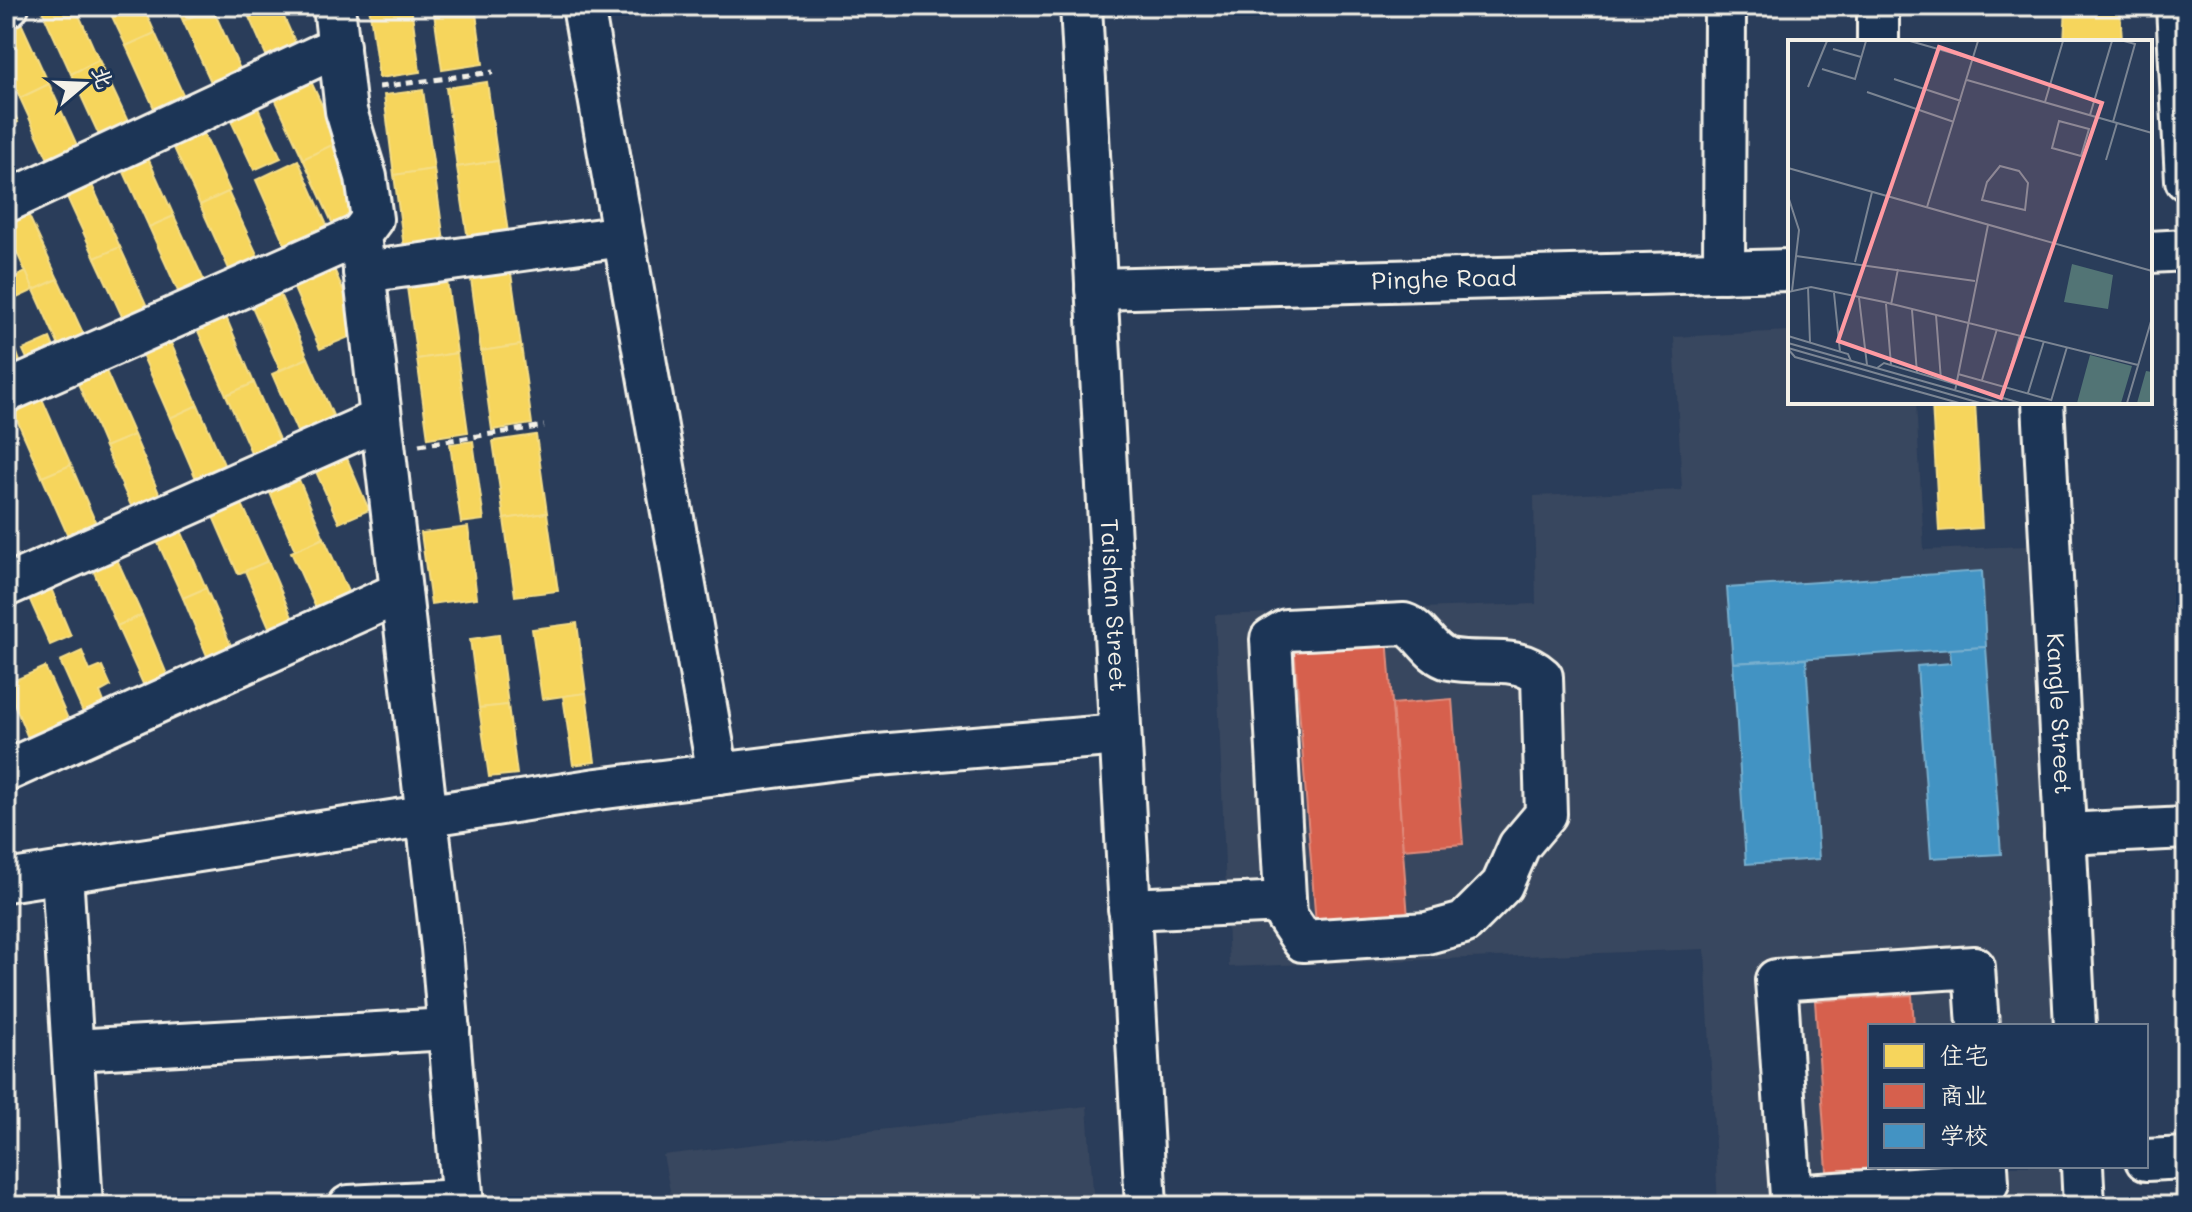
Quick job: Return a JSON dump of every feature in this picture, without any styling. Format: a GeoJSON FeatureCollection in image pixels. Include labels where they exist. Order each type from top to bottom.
{"type":"FeatureCollection","features":[{"type":"Feature","properties":{"kind":"street"},"geometry":{"type":"LineString","coordinates":[[334,6],[346,111],[366,177],[372,219],[362,254],[427,815],[463,1203],[349,1206]]}},
{"type":"Feature","properties":{"kind":"street"},"geometry":{"type":"LineString","coordinates":[[583,6],[718,774]]}},
{"type":"Feature","properties":{"kind":"street","name":"Taishan Street"},"geometry":{"type":"LineString","coordinates":[[1081,6],[1146,1206]]}},
{"type":"Feature","properties":{"kind":"street"},"geometry":{"type":"LineString","coordinates":[[1724,272],[1725,6]]}},
{"type":"Feature","properties":{"kind":"street"},"geometry":{"type":"LineString","coordinates":[[1878,6],[1878,40]]}},
{"type":"Feature","properties":{"kind":"street"},"geometry":{"type":"LineString","coordinates":[[2177,6],[2186,180]]}},
{"type":"Feature","properties":{"kind":"street"},"geometry":{"type":"LineString","coordinates":[[6,202],[339,46]]}},
{"type":"Feature","properties":{"kind":"street"},"geometry":{"type":"LineString","coordinates":[[6,392],[362,254],[623,236]]}},
{"type":"Feature","properties":{"kind":"street"},"geometry":{"type":"LineString","coordinates":[[2152,252],[2186,250]]}},
{"type":"Feature","properties":{"kind":"street","name":"Pinghe Road"},"geometry":{"type":"LineString","coordinates":[[1096,289],[1788,270]]}},
{"type":"Feature","properties":{"kind":"street","name":"Kangle Street"},"geometry":{"type":"LineString","coordinates":[[2043,404],[2075,1024]]}},
{"type":"Feature","properties":{"kind":"street"},"geometry":{"type":"LineString","coordinates":[[6,586],[383,434]]}},
{"type":"Feature","properties":{"kind":"street"},"geometry":{"type":"LineString","coordinates":[[6,771],[401,592]]}},
{"type":"Feature","properties":{"kind":"street"},"geometry":{"type":"LineString","coordinates":[[1404,624],[1433,651],[1449,658],[1521,663],[1542,677],[1546,814],[1519,846],[1502,885],[1486,905],[1464,923],[1427,933],[1303,941],[1286,916],[1285,902],[1271,639],[1286,630],[1404,624]]}},
{"type":"Feature","properties":{"kind":"street"},"geometry":{"type":"LineString","coordinates":[[6,881],[427,815],[718,774],[854,757],[1120,735]]}},
{"type":"Feature","properties":{"kind":"street"},"geometry":{"type":"LineString","coordinates":[[2065,834],[2186,828]]}},
{"type":"Feature","properties":{"kind":"street"},"geometry":{"type":"LineString","coordinates":[[62,872],[82,1206]]}},
{"type":"Feature","properties":{"kind":"street"},"geometry":{"type":"LineString","coordinates":[[1129,909],[1285,902]]}},
{"type":"Feature","properties":{"kind":"street"},"geometry":{"type":"LineString","coordinates":[[1978,1024],[1974,967],[1776,980],[1791,1196],[1988,1183],[1987,1168]]}},
{"type":"Feature","properties":{"kind":"street"},"geometry":{"type":"LineString","coordinates":[[73,1050],[449,1029]]}},
{"type":"Feature","properties":{"kind":"street"},"geometry":{"type":"LineString","coordinates":[[2148,1160],[2186,1158]]}},
{"type":"Feature","properties":{"kind":"street"},"geometry":{"type":"LineString","coordinates":[[2082,1168],[2084,1206]]}},
{"type":"Feature","properties":{"kind":"path"},"geometry":{"type":"LineString","coordinates":[[344,92],[493,72]]}},
{"type":"Feature","properties":{"kind":"path"},"geometry":{"type":"LineString","coordinates":[[383,434],[544,426]]}},
{"type":"Feature","properties":{"kind":"shaded area"},"geometry":{"type":"Polygon","coordinates":[[[1788,331],[1788,404],[1916,404],[1924,550],[2027,546],[2052,1024],[1868,1024],[1868,1168],[2059,1168],[2061,1206],[1718,1206],[1705,949],[1229,967],[1215,615],[1536,604],[1534,496],[1682,490],[1674,337],[1788,331]]]}},
{"type":"Feature","properties":{"kind":"shaded area"},"geometry":{"type":"Polygon","coordinates":[[[1087,1106],[1094,1206],[673,1206],[663,1155],[1087,1106]]]}},
{"type":"Feature","properties":{"kind":"building: 住宅"},"geometry":{"type":"Polygon","coordinates":[[[40,6],[75,6],[99,60],[71,74],[40,6]]]}},
{"type":"Feature","properties":{"kind":"building: 住宅"},"geometry":{"type":"Polygon","coordinates":[[[107,6],[143,6],[155,33],[126,46],[107,6]]]}},
{"type":"Feature","properties":{"kind":"building: 住宅"},"geometry":{"type":"Polygon","coordinates":[[[176,6],[212,6],[212,7],[183,21],[176,6]]]}},
{"type":"Feature","properties":{"kind":"building: 住宅"},"geometry":{"type":"Polygon","coordinates":[[[244,6],[279,6],[300,53],[271,66],[244,6]]]}},
{"type":"Feature","properties":{"kind":"building: 住宅"},"geometry":{"type":"Polygon","coordinates":[[[369,6],[411,6],[420,72],[379,78],[369,6]]]}},
{"type":"Feature","properties":{"kind":"building: 住宅"},"geometry":{"type":"Polygon","coordinates":[[[433,6],[475,6],[483,64],[442,70],[433,6]]]}},
{"type":"Feature","properties":{"kind":"building: 住宅"},"geometry":{"type":"Polygon","coordinates":[[[2061,6],[2120,6],[2122,40],[2064,40],[2066,8],[2061,6]]]}},
{"type":"Feature","properties":{"kind":"building: 住宅"},"geometry":{"type":"Polygon","coordinates":[[[212,7],[244,78],[215,91],[183,21],[212,7]]]}},
{"type":"Feature","properties":{"kind":"building: 住宅"},"geometry":{"type":"Polygon","coordinates":[[[17,14],[49,84],[20,98],[6,66],[6,19],[17,14]]]}},
{"type":"Feature","properties":{"kind":"building: 住宅"},"geometry":{"type":"Polygon","coordinates":[[[155,33],[187,103],[158,117],[126,46],[155,33]]]}},
{"type":"Feature","properties":{"kind":"building: 住宅"},"geometry":{"type":"Polygon","coordinates":[[[99,60],[132,130],[103,144],[71,74],[99,60]]]}},
{"type":"Feature","properties":{"kind":"building: 住宅"},"geometry":{"type":"Polygon","coordinates":[[[307,73],[339,142],[303,159],[271,90],[307,73]]]}},
{"type":"Feature","properties":{"kind":"building: 住宅"},"geometry":{"type":"Polygon","coordinates":[[[487,82],[498,161],[457,167],[446,88],[487,82]]]}},
{"type":"Feature","properties":{"kind":"building: 住宅"},"geometry":{"type":"Polygon","coordinates":[[[49,84],[81,154],[52,168],[20,98],[49,84]]]}},
{"type":"Feature","properties":{"kind":"building: 住宅"},"geometry":{"type":"Polygon","coordinates":[[[423,90],[434,169],[394,175],[384,95],[423,90]]]}},
{"type":"Feature","properties":{"kind":"building: 住宅"},"geometry":{"type":"Polygon","coordinates":[[[252,95],[281,158],[254,170],[225,108],[252,95]]]}},
{"type":"Feature","properties":{"kind":"building: 住宅"},"geometry":{"type":"Polygon","coordinates":[[[6,96],[18,122],[6,128],[6,96]]]}},
{"type":"Feature","properties":{"kind":"building: 住宅"},"geometry":{"type":"Polygon","coordinates":[[[199,123],[230,191],[200,205],[169,137],[199,123]]]}},
{"type":"Feature","properties":{"kind":"building: 住宅"},"geometry":{"type":"Polygon","coordinates":[[[332,145],[364,216],[335,229],[303,159],[332,145]]]}},
{"type":"Feature","properties":{"kind":"building: 住宅"},"geometry":{"type":"Polygon","coordinates":[[[143,147],[174,216],[149,227],[118,159],[143,147]]]}},
{"type":"Feature","properties":{"kind":"building: 住宅"},"geometry":{"type":"Polygon","coordinates":[[[298,160],[330,232],[288,252],[256,180],[298,160]]]}},
{"type":"Feature","properties":{"kind":"building: 住宅"},"geometry":{"type":"Polygon","coordinates":[[[498,161],[509,240],[469,246],[457,167],[498,161]]]}},
{"type":"Feature","properties":{"kind":"building: 住宅"},"geometry":{"type":"Polygon","coordinates":[[[434,169],[445,248],[405,254],[394,175],[434,169]]]}},
{"type":"Feature","properties":{"kind":"building: 住宅"},"geometry":{"type":"Polygon","coordinates":[[[86,172],[120,247],[95,258],[61,184],[86,172]]]}},
{"type":"Feature","properties":{"kind":"building: 住宅"},"geometry":{"type":"Polygon","coordinates":[[[228,192],[262,265],[233,278],[200,205],[228,192]]]}},
{"type":"Feature","properties":{"kind":"building: 住宅"},"geometry":{"type":"Polygon","coordinates":[[[22,201],[58,279],[34,290],[6,229],[6,208],[22,201]]]}},
{"type":"Feature","properties":{"kind":"building: 住宅"},"geometry":{"type":"Polygon","coordinates":[[[174,216],[207,287],[181,298],[149,227],[174,216]]]}},
{"type":"Feature","properties":{"kind":"building: 住宅"},"geometry":{"type":"Polygon","coordinates":[[[120,247],[150,313],[126,325],[95,258],[120,247]]]}},
{"type":"Feature","properties":{"kind":"building: 住宅"},"geometry":{"type":"Polygon","coordinates":[[[331,262],[361,332],[320,349],[290,279],[331,262]]]}},
{"type":"Feature","properties":{"kind":"building: 住宅"},"geometry":{"type":"Polygon","coordinates":[[[510,266],[521,345],[481,351],[470,272],[510,266]]]}},
{"type":"Feature","properties":{"kind":"building: 住宅"},"geometry":{"type":"Polygon","coordinates":[[[26,272],[34,290],[6,303],[6,281],[26,272]]]}},
{"type":"Feature","properties":{"kind":"building: 住宅"},"geometry":{"type":"Polygon","coordinates":[[[446,274],[457,353],[417,359],[406,280],[446,274]]]}},
{"type":"Feature","properties":{"kind":"building: 住宅"},"geometry":{"type":"Polygon","coordinates":[[[58,279],[88,344],[63,355],[34,290],[58,279]]]}},
{"type":"Feature","properties":{"kind":"building: 住宅"},"geometry":{"type":"Polygon","coordinates":[[[275,283],[308,358],[280,370],[247,295],[275,283]]]}},
{"type":"Feature","properties":{"kind":"building: 住宅"},"geometry":{"type":"Polygon","coordinates":[[[223,310],[254,383],[226,395],[194,322],[223,310]]]}},
{"type":"Feature","properties":{"kind":"building: 住宅"},"geometry":{"type":"Polygon","coordinates":[[[6,326],[24,373],[6,380],[6,326]]]}},
{"type":"Feature","properties":{"kind":"building: 住宅"},"geometry":{"type":"Polygon","coordinates":[[[166,332],[198,405],[170,418],[138,345],[166,332]]]}},
{"type":"Feature","properties":{"kind":"building: 住宅"},"geometry":{"type":"Polygon","coordinates":[[[50,338],[59,360],[33,372],[23,350],[50,338]]]}},
{"type":"Feature","properties":{"kind":"building: 住宅"},"geometry":{"type":"Polygon","coordinates":[[[521,345],[532,424],[492,430],[481,351],[521,345]]]}},
{"type":"Feature","properties":{"kind":"building: 住宅"},"geometry":{"type":"Polygon","coordinates":[[[457,353],[468,432],[428,438],[417,359],[457,353]]]}},
{"type":"Feature","properties":{"kind":"building: 住宅"},"geometry":{"type":"Polygon","coordinates":[[[308,358],[338,427],[302,443],[272,374],[308,358]]]}},
{"type":"Feature","properties":{"kind":"building: 住宅"},"geometry":{"type":"Polygon","coordinates":[[[102,362],[134,435],[105,447],[74,374],[102,362]]]}},
{"type":"Feature","properties":{"kind":"building: 住宅"},"geometry":{"type":"Polygon","coordinates":[[[254,383],[285,453],[257,466],[226,395],[254,383]]]}},
{"type":"Feature","properties":{"kind":"building: 住宅"},"geometry":{"type":"Polygon","coordinates":[[[39,392],[71,465],[42,477],[10,404],[39,392]]]}},
{"type":"Feature","properties":{"kind":"building: 住宅"},"geometry":{"type":"Polygon","coordinates":[[[1932,404],[1975,404],[1982,528],[1939,531],[1932,404]]]}},
{"type":"Feature","properties":{"kind":"building: 住宅"},"geometry":{"type":"Polygon","coordinates":[[[198,405],[229,476],[200,488],[170,418],[198,405]]]}},
{"type":"Feature","properties":{"kind":"building: 住宅"},"geometry":{"type":"Polygon","coordinates":[[[134,435],[164,505],[136,517],[105,447],[134,435]]]}},
{"type":"Feature","properties":{"kind":"building: 住宅"},"geometry":{"type":"Polygon","coordinates":[[[536,435],[547,513],[504,519],[493,441],[536,435]]]}},
{"type":"Feature","properties":{"kind":"building: 住宅"},"geometry":{"type":"Polygon","coordinates":[[[473,441],[484,520],[461,523],[450,444],[473,441]]]}},
{"type":"Feature","properties":{"kind":"building: 住宅"},"geometry":{"type":"Polygon","coordinates":[[[340,442],[369,510],[339,523],[309,456],[340,442]]]}},
{"type":"Feature","properties":{"kind":"building: 住宅"},"geometry":{"type":"Polygon","coordinates":[[[71,465],[101,535],[73,547],[42,477],[71,465]]]}},
{"type":"Feature","properties":{"kind":"building: 住宅"},"geometry":{"type":"Polygon","coordinates":[[[293,466],[324,538],[295,550],[264,479],[293,466]]]}},
{"type":"Feature","properties":{"kind":"building: 住宅"},"geometry":{"type":"Polygon","coordinates":[[[237,493],[268,561],[238,574],[208,505],[237,493]]]}},
{"type":"Feature","properties":{"kind":"building: 住宅"},"geometry":{"type":"Polygon","coordinates":[[[547,513],[558,591],[515,596],[504,519],[547,513]]]}},
{"type":"Feature","properties":{"kind":"building: 住宅"},"geometry":{"type":"Polygon","coordinates":[[[176,519],[206,588],[183,598],[152,530],[176,519]]]}},
{"type":"Feature","properties":{"kind":"building: 住宅"},"geometry":{"type":"Polygon","coordinates":[[[468,527],[477,598],[431,604],[421,533],[468,527]]]}},
{"type":"Feature","properties":{"kind":"building: 住宅"},"geometry":{"type":"Polygon","coordinates":[[[324,538],[353,603],[320,617],[291,552],[324,538]]]}},
{"type":"Feature","properties":{"kind":"building: 住宅"},"geometry":{"type":"Polygon","coordinates":[[[111,546],[142,615],[117,626],[87,556],[111,546]]]}},
{"type":"Feature","properties":{"kind":"building: 住宅"},"geometry":{"type":"Polygon","coordinates":[[[268,561],[298,631],[275,641],[245,571],[268,561]]]}},
{"type":"Feature","properties":{"kind":"building: 住宅"},"geometry":{"type":"Polygon","coordinates":[[[47,579],[71,636],[50,645],[25,589],[47,579]]]}},
{"type":"Feature","properties":{"kind":"building: 住宅"},"geometry":{"type":"Polygon","coordinates":[[[206,588],[236,657],[212,668],[183,598],[206,588]]]}},
{"type":"Feature","properties":{"kind":"building: 住宅"},"geometry":{"type":"Polygon","coordinates":[[[142,615],[171,684],[148,695],[117,626],[142,615]]]}},
{"type":"Feature","properties":{"kind":"building: 住宅"},"geometry":{"type":"Polygon","coordinates":[[[577,623],[586,693],[542,699],[532,629],[577,623]]]}},
{"type":"Feature","properties":{"kind":"building: 住宅"},"geometry":{"type":"Polygon","coordinates":[[[499,635],[508,705],[479,708],[470,639],[499,635]]]}},
{"type":"Feature","properties":{"kind":"building: 住宅"},"geometry":{"type":"Polygon","coordinates":[[[82,651],[90,671],[102,666],[111,686],[100,692],[110,717],[89,726],[60,661],[82,651]]]}},
{"type":"Feature","properties":{"kind":"building: 住宅"},"geometry":{"type":"Polygon","coordinates":[[[45,667],[76,737],[35,755],[6,684],[45,667]]]}},
{"type":"Feature","properties":{"kind":"building: 住宅"},"geometry":{"type":"Polygon","coordinates":[[[586,693],[595,762],[573,765],[563,696],[586,693]]]}},
{"type":"Feature","properties":{"kind":"building: 住宅"},"geometry":{"type":"Polygon","coordinates":[[[508,705],[517,774],[489,777],[479,708],[508,705]]]}},
{"type":"Feature","properties":{"kind":"building: 商业"},"geometry":{"type":"Polygon","coordinates":[[[1387,636],[1408,918],[1316,925],[1294,643],[1387,636]]]}},
{"type":"Feature","properties":{"kind":"building: 商业"},"geometry":{"type":"Polygon","coordinates":[[[1452,699],[1463,844],[1403,849],[1392,704],[1452,699]]]}},
{"type":"Feature","properties":{"kind":"building: 商业"},"geometry":{"type":"Polygon","coordinates":[[[1912,995],[1914,1024],[1868,1024],[1868,1168],[1876,1168],[1827,1171],[1815,1001],[1912,995]]]}},
{"type":"Feature","properties":{"kind":"building: 学校"},"geometry":{"type":"Polygon","coordinates":[[[1982,571],[1986,647],[1733,663],[1727,588],[1982,571]]]}},
{"type":"Feature","properties":{"kind":"building: 学校"},"geometry":{"type":"Polygon","coordinates":[[[1986,647],[2001,854],[1931,858],[1917,666],[1951,663],[1950,649],[1986,647]]]}},
{"type":"Feature","properties":{"kind":"building: 学校"},"geometry":{"type":"Polygon","coordinates":[[[1806,659],[1819,859],[1746,864],[1733,663],[1806,659]]]}}]}
